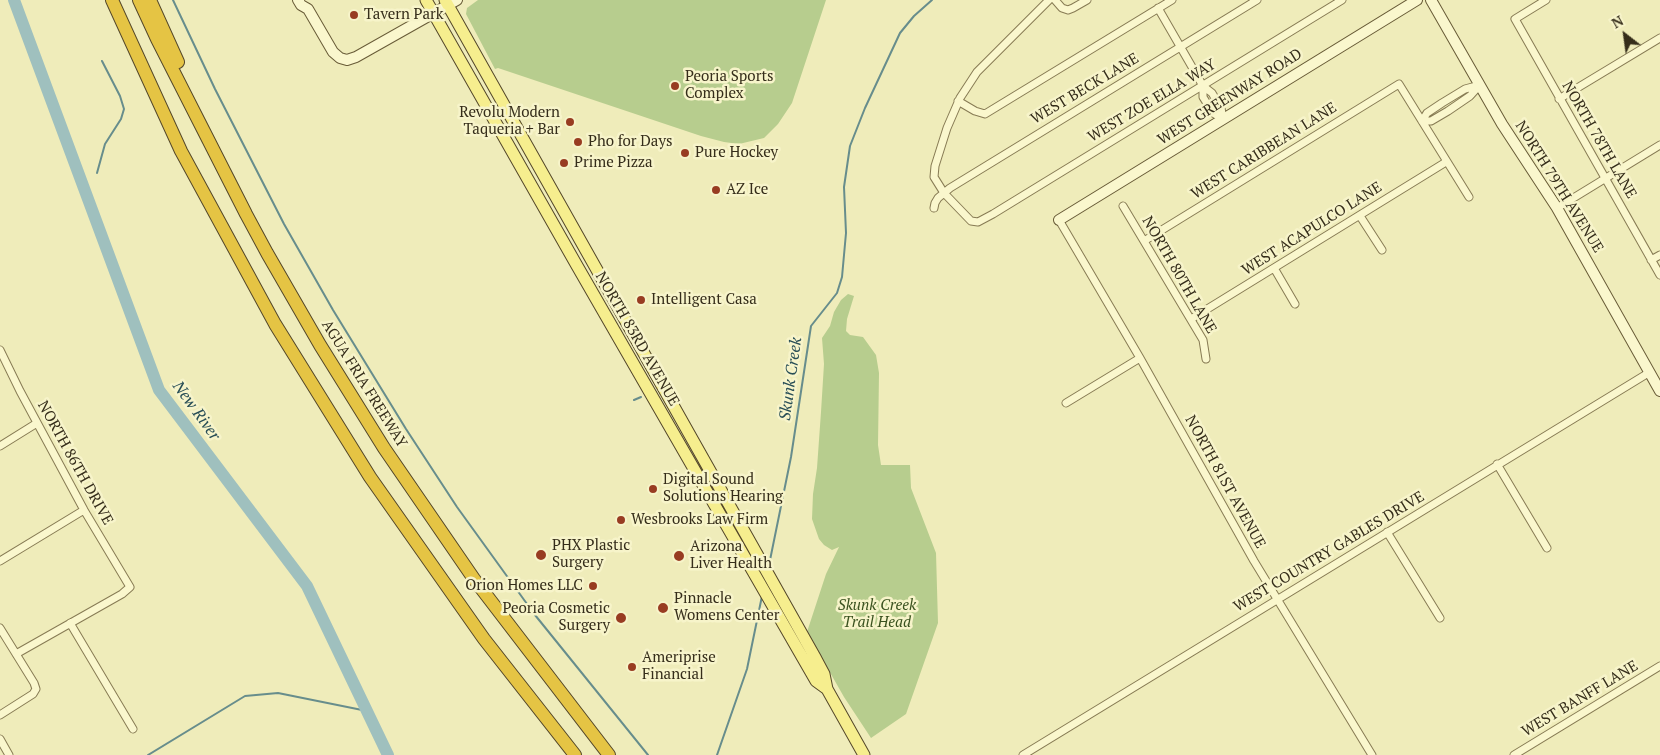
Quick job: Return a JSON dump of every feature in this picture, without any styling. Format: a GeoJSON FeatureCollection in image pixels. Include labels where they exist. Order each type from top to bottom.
{"type":"FeatureCollection","features":[{"type":"Feature","properties":{"kind":"highway"},"geometry":{"type":"LineString","coordinates":[[112,0],[181,151],[275,324],[376,485],[484,639],[575,755]]}},
{"type":"Feature","properties":{"kind":"highway","name":"AGUA FRIA FREEWAY"},"geometry":{"type":"LineString","coordinates":[[139,0],[157,39],[267,253],[320,345],[384,448],[474,579],[609,755]]}},
{"type":"Feature","properties":{"kind":"highway"},"geometry":{"type":"LineString","coordinates":[[150,0],[231,184]]}},
{"type":"Feature","properties":{"kind":"main road","name":"NORTH 83RD AVENUE"},"geometry":{"type":"LineString","coordinates":[[426,0],[816,681],[827,690]]}},
{"type":"Feature","properties":{"kind":"main road","name":"NORTH 83RD AVENUE"},"geometry":{"type":"LineString","coordinates":[[450,2],[734,515],[816,659],[824,674],[827,690],[864,755]]}},
{"type":"Feature","properties":{"kind":"street"},"geometry":{"type":"LineString","coordinates":[[298,0],[301,5],[308,4],[336,56],[343,59],[356,57],[450,2]]}},
{"type":"Feature","properties":{"kind":"street"},"geometry":{"type":"LineString","coordinates":[[944,193],[936,182],[934,172],[947,128],[958,101],[981,67],[1049,0]]}},
{"type":"Feature","properties":{"kind":"street"},"geometry":{"type":"LineString","coordinates":[[1055,0],[1062,8],[1068,10],[1087,0]]}},
{"type":"Feature","properties":{"kind":"street"},"geometry":{"type":"LineString","coordinates":[[958,101],[985,114],[1172,0]]}},
{"type":"Feature","properties":{"kind":"street","name":"WEST BECK LANE"},"geometry":{"type":"LineString","coordinates":[[934,208],[935,203],[944,193],[1257,0]]}},
{"type":"Feature","properties":{"kind":"street","name":"WEST ZOE ELLA WAY"},"geometry":{"type":"LineString","coordinates":[[944,193],[968,219],[975,222],[982,220],[1342,0]]}},
{"type":"Feature","properties":{"kind":"street","name":"WEST GREENWAY ROAD"},"geometry":{"type":"LineString","coordinates":[[1059,220],[1417,0]]}},
{"type":"Feature","properties":{"kind":"street","name":"NORTH 79TH AVENUE"},"geometry":{"type":"LineString","coordinates":[[1431,0],[1502,124],[1557,208],[1660,391]]}},
{"type":"Feature","properties":{"kind":"street","name":"NORTH 78TH LANE"},"geometry":{"type":"LineString","coordinates":[[1546,0],[1515,19],[1660,275]]}},
{"type":"Feature","properties":{"kind":"street"},"geometry":{"type":"LineString","coordinates":[[1158,8],[1203,86],[1212,93],[1221,108],[1223,119]]}},
{"type":"Feature","properties":{"kind":"street"},"geometry":{"type":"LineString","coordinates":[[1559,99],[1660,38]]}},
{"type":"Feature","properties":{"kind":"street","name":"WEST CARIBBEAN LANE"},"geometry":{"type":"LineString","coordinates":[[1144,241],[1399,84],[1422,121]]}},
{"type":"Feature","properties":{"kind":"street"},"geometry":{"type":"LineString","coordinates":[[1469,197],[1422,121],[1427,113],[1465,89],[1480,85]]}},
{"type":"Feature","properties":{"kind":"street"},"geometry":{"type":"LineString","coordinates":[[1557,208],[1660,145]]}},
{"type":"Feature","properties":{"kind":"street","name":"WEST ACAPULCO LANE"},"geometry":{"type":"LineString","coordinates":[[1191,319],[1446,162]]}},
{"type":"Feature","properties":{"kind":"street","name":"NORTH 80TH LANE"},"geometry":{"type":"LineString","coordinates":[[1123,206],[1203,340],[1206,360]]}},
{"type":"Feature","properties":{"kind":"street"},"geometry":{"type":"LineString","coordinates":[[1360,216],[1382,250]]}},
{"type":"Feature","properties":{"kind":"street","name":"NORTH 81ST AVENUE"},"geometry":{"type":"LineString","coordinates":[[1059,220],[1140,358],[1277,600],[1372,755]]}},
{"type":"Feature","properties":{"kind":"street"},"geometry":{"type":"LineString","coordinates":[[1652,260],[1660,255]]}},
{"type":"Feature","properties":{"kind":"street"},"geometry":{"type":"LineString","coordinates":[[1274,268],[1295,304]]}},
{"type":"Feature","properties":{"kind":"street","name":"NORTH 86TH DRIVE"},"geometry":{"type":"LineString","coordinates":[[0,350],[37,424],[84,510],[130,587],[122,594],[70,623]]}},
{"type":"Feature","properties":{"kind":"street"},"geometry":{"type":"LineString","coordinates":[[1066,403],[1140,358]]}},
{"type":"Feature","properties":{"kind":"street","name":"WEST COUNTRY GABLES DRIVE"},"geometry":{"type":"LineString","coordinates":[[1023,755],[1650,372]]}},
{"type":"Feature","properties":{"kind":"street"},"geometry":{"type":"LineString","coordinates":[[0,446],[37,424]]}},
{"type":"Feature","properties":{"kind":"street"},"geometry":{"type":"LineString","coordinates":[[1497,464],[1547,548]]}},
{"type":"Feature","properties":{"kind":"street"},"geometry":{"type":"LineString","coordinates":[[0,561],[84,510]]}},
{"type":"Feature","properties":{"kind":"street"},"geometry":{"type":"LineString","coordinates":[[1387,532],[1440,618]]}},
{"type":"Feature","properties":{"kind":"street"},"geometry":{"type":"LineString","coordinates":[[16,654],[70,623],[132,729]]}},
{"type":"Feature","properties":{"kind":"street"},"geometry":{"type":"LineString","coordinates":[[0,628],[36,689],[33,694],[0,715]]}},
{"type":"Feature","properties":{"kind":"street","name":"WEST BANFF LANE"},"geometry":{"type":"LineString","coordinates":[[1514,755],[1660,666]]}},
{"type":"Feature","properties":{"kind":"street"},"geometry":{"type":"LineString","coordinates":[[0,739],[9,755]]}},
{"type":"Feature","properties":{"kind":"green space","name":"Peoria Sports Complex"},"geometry":{"type":"Polygon","coordinates":[[[478,0],[826,0],[792,103],[778,124],[764,138],[739,144],[701,136],[498,68],[495,69],[466,14],[467,8],[478,0]]]}},
{"type":"Feature","properties":{"kind":"green space","name":"Skunk Creek Trail Head"},"geometry":{"type":"Polygon","coordinates":[[[848,294],[854,296],[847,319],[846,331],[850,335],[863,337],[876,355],[879,373],[878,445],[881,465],[910,465],[911,488],[936,553],[938,623],[906,714],[871,738],[844,697],[807,632],[826,574],[839,547],[832,550],[824,545],[819,539],[812,519],[824,364],[822,338],[830,326],[834,312],[841,300],[848,294]]]}},
{"type":"Feature","properties":{"kind":"waterway","name":"New River"},"geometry":{"type":"LineString","coordinates":[[14,0],[159,390],[307,586],[388,755]]}},
{"type":"Feature","properties":{"kind":"waterway"},"geometry":{"type":"LineString","coordinates":[[173,0],[215,89],[284,224],[333,310],[406,429],[457,507],[535,615],[648,755]]}},
{"type":"Feature","properties":{"kind":"waterway","name":"Skunk Creek"},"geometry":{"type":"LineString","coordinates":[[769,565],[791,457],[811,326],[837,293],[842,277],[846,233],[844,187],[850,146],[865,108],[900,33],[914,16],[932,0]]}},
{"type":"Feature","properties":{"kind":"waterway"},"geometry":{"type":"LineString","coordinates":[[97,173],[105,144],[121,119],[124,109],[120,96],[102,61]]}},
{"type":"Feature","properties":{"kind":"waterway"},"geometry":{"type":"LineString","coordinates":[[634,400],[641,397]]}},
{"type":"Feature","properties":{"kind":"waterway","name":"Skunk Creek"},"geometry":{"type":"LineString","coordinates":[[717,755],[747,669],[762,596]]}},
{"type":"Feature","properties":{"kind":"waterway"},"geometry":{"type":"LineString","coordinates":[[148,755],[245,696],[278,693],[367,711]]}},
{"type":"Feature","properties":{"kind":"place","name":"Tavern Park"},"geometry":{"type":"Point","coordinates":[354,15]}},
{"type":"Feature","properties":{"kind":"place","name":"Peoria Sports Complex"},"geometry":{"type":"Point","coordinates":[675,86]}},
{"type":"Feature","properties":{"kind":"place","name":"Revolu Modern Taqueria + Bar"},"geometry":{"type":"Point","coordinates":[570,122]}},
{"type":"Feature","properties":{"kind":"place","name":"Pho for Days"},"geometry":{"type":"Point","coordinates":[578,142]}},
{"type":"Feature","properties":{"kind":"place","name":"Pure Hockey"},"geometry":{"type":"Point","coordinates":[685,153]}},
{"type":"Feature","properties":{"kind":"place","name":"Prime Pizza"},"geometry":{"type":"Point","coordinates":[564,163]}},
{"type":"Feature","properties":{"kind":"place","name":"AZ Ice"},"geometry":{"type":"Point","coordinates":[716,190]}},
{"type":"Feature","properties":{"kind":"place","name":"Intelligent Casa"},"geometry":{"type":"Point","coordinates":[641,300]}},
{"type":"Feature","properties":{"kind":"place","name":"Digital Sound Solutions Hearing"},"geometry":{"type":"Point","coordinates":[653,489]}},
{"type":"Feature","properties":{"kind":"place","name":"Wesbrooks Law Firm"},"geometry":{"type":"Point","coordinates":[621,520]}},
{"type":"Feature","properties":{"kind":"place","name":"PHX Plastic Surgery"},"geometry":{"type":"Point","coordinates":[541,555]}},
{"type":"Feature","properties":{"kind":"place","name":"Arizona Liver Health"},"geometry":{"type":"Point","coordinates":[679,556]}},
{"type":"Feature","properties":{"kind":"place","name":"Orion Homes LLC"},"geometry":{"type":"Point","coordinates":[593,586]}},
{"type":"Feature","properties":{"kind":"place","name":"Pinnacle Womens Center"},"geometry":{"type":"Point","coordinates":[663,608]}},
{"type":"Feature","properties":{"kind":"place","name":"Peoria Cosmetic Surgery"},"geometry":{"type":"Point","coordinates":[621,618]}},
{"type":"Feature","properties":{"kind":"place","name":"Ameriprise Financial"},"geometry":{"type":"Point","coordinates":[632,667]}}]}
